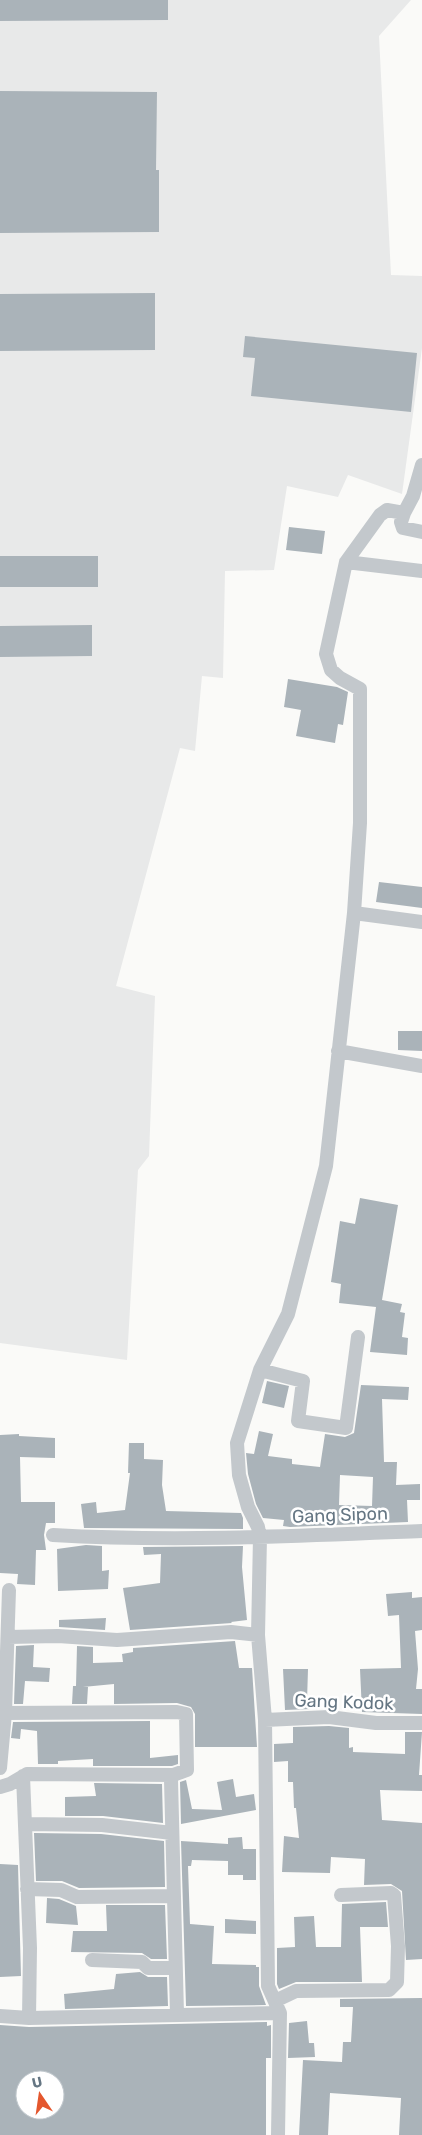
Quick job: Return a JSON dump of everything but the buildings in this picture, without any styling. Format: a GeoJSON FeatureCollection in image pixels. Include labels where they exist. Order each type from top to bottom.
{"type":"FeatureCollection","features":[{"type":"Feature","properties":{"kind":"street"},"geometry":{"type":"LineString","coordinates":[[422,465],[413,496],[401,522],[403,528],[422,532]]}},
{"type":"Feature","properties":{"kind":"street"},"geometry":{"type":"LineString","coordinates":[[278,2135],[277,2007],[268,1986],[265,1720],[258,1635],[260,1537],[258,1527],[248,1507],[239,1475],[237,1443],[260,1370],[288,1314],[326,1166],[354,913],[360,823],[360,689],[340,678],[331,670],[326,654],[346,562],[380,515],[387,510],[404,513]]}},
{"type":"Feature","properties":{"kind":"street"},"geometry":{"type":"LineString","coordinates":[[346,562],[422,572]]}},
{"type":"Feature","properties":{"kind":"street"},"geometry":{"type":"LineString","coordinates":[[354,913],[422,922]]}},
{"type":"Feature","properties":{"kind":"street"},"geometry":{"type":"LineString","coordinates":[[338,1051],[422,1066]]}},
{"type":"Feature","properties":{"kind":"street"},"geometry":{"type":"LineString","coordinates":[[260,1370],[303,1381],[298,1420],[346,1428],[358,1337]]}},
{"type":"Feature","properties":{"kind":"street","name":"Gang Sipon"},"geometry":{"type":"LineString","coordinates":[[53,1535],[108,1538],[260,1537],[422,1531]]}},
{"type":"Feature","properties":{"kind":"street"},"geometry":{"type":"LineString","coordinates":[[0,1768],[5,1713],[9,1590]]}},
{"type":"Feature","properties":{"kind":"street"},"geometry":{"type":"LineString","coordinates":[[8,1637],[58,1636],[118,1640],[232,1632],[258,1635]]}},
{"type":"Feature","properties":{"kind":"street"},"geometry":{"type":"LineString","coordinates":[[0,1787],[10,1784],[27,1774],[173,1775],[187,1770],[187,1718],[183,1712],[5,1713]]}},
{"type":"Feature","properties":{"kind":"street","name":"Gang Kodok"},"geometry":{"type":"LineString","coordinates":[[265,1720],[329,1717],[376,1722],[422,1723]]}},
{"type":"Feature","properties":{"kind":"street"},"geometry":{"type":"LineString","coordinates":[[173,1775],[171,1780],[172,1833],[178,2014]]}},
{"type":"Feature","properties":{"kind":"street"},"geometry":{"type":"LineString","coordinates":[[23,1776],[30,1948],[30,2018]]}},
{"type":"Feature","properties":{"kind":"street"},"geometry":{"type":"LineString","coordinates":[[26,1824],[102,1825],[172,1833]]}},
{"type":"Feature","properties":{"kind":"street"},"geometry":{"type":"LineString","coordinates":[[28,1889],[61,1890],[77,1897],[174,1896]]}},
{"type":"Feature","properties":{"kind":"street"},"geometry":{"type":"LineString","coordinates":[[0,2016],[30,2018],[178,2014],[277,2007],[296,1991],[389,1990],[397,1982],[398,1946],[394,1895],[391,1893],[341,1895]]}},
{"type":"Feature","properties":{"kind":"street"},"geometry":{"type":"LineString","coordinates":[[92,1960],[142,1962],[148,1968],[175,1968]]}},
{"type":"Feature","properties":{"kind":"shaded area"},"geometry":{"type":"Polygon","coordinates":[[[0,0],[411,0],[379,36],[391,275],[422,276],[422,348],[402,494],[348,475],[338,497],[287,486],[274,570],[225,571],[223,678],[202,676],[195,751],[180,748],[116,986],[155,996],[149,1156],[138,1170],[127,1360],[0,1343],[0,0]]]}}]}
